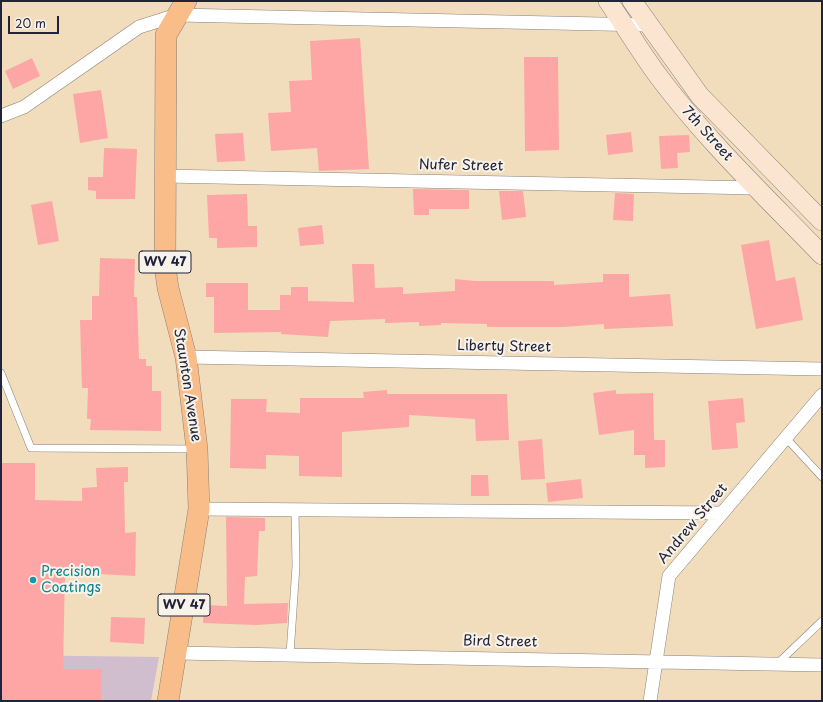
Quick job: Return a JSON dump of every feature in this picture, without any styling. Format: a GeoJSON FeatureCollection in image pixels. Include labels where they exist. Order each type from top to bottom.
{"type":"FeatureCollection","features":[{"type":"Feature","properties":{"kind":"main road","name":"7th Street"},"geometry":{"type":"LineString","coordinates":[[608,1],[659,77],[684,108],[757,188],[822,255]]}},
{"type":"Feature","properties":{"kind":"main road","name":"7th Street"},"geometry":{"type":"LineString","coordinates":[[632,1],[700,96],[822,221]]}},
{"type":"Feature","properties":{"kind":"main road","name":"Staunton Avenue"},"geometry":{"type":"LineString","coordinates":[[168,701],[199,509],[197,449],[186,356],[168,288],[166,267],[166,35],[178,6]]}},
{"type":"Feature","properties":{"kind":"street"},"geometry":{"type":"LineString","coordinates":[[1,116],[24,107],[139,27],[178,6],[648,25]]}},
{"type":"Feature","properties":{"kind":"street","name":"Nufer Street"},"geometry":{"type":"LineString","coordinates":[[165,176],[757,188]]}},
{"type":"Feature","properties":{"kind":"street","name":"Liberty Street"},"geometry":{"type":"LineString","coordinates":[[186,356],[822,369]]}},
{"type":"Feature","properties":{"kind":"street","name":"Andrew Street"},"geometry":{"type":"LineString","coordinates":[[650,701],[669,576],[821,399]]}},
{"type":"Feature","properties":{"kind":"street"},"geometry":{"type":"LineString","coordinates":[[199,509],[722,513]]}},
{"type":"Feature","properties":{"kind":"street","name":"Bird Street"},"geometry":{"type":"LineString","coordinates":[[177,652],[822,665]]}},
{"type":"Feature","properties":{"kind":"lane"},"geometry":{"type":"LineString","coordinates":[[1,373],[32,448],[197,449]]}},
{"type":"Feature","properties":{"kind":"lane"},"geometry":{"type":"LineString","coordinates":[[786,438],[822,476]]}},
{"type":"Feature","properties":{"kind":"lane"},"geometry":{"type":"LineString","coordinates":[[290,654],[296,566],[294,510]]}},
{"type":"Feature","properties":{"kind":"lane"},"geometry":{"type":"LineString","coordinates":[[777,664],[822,620]]}},
{"type":"Feature","properties":{"kind":"shaded area"},"geometry":{"type":"Polygon","coordinates":[[[1,655],[159,657],[151,701],[1,701],[1,655]]]}},
{"type":"Feature","properties":{"kind":"building"},"geometry":{"type":"Polygon","coordinates":[[[360,38],[369,169],[319,171],[317,148],[271,151],[268,113],[291,112],[289,81],[312,80],[310,41],[360,38]]]}},
{"type":"Feature","properties":{"kind":"building"},"geometry":{"type":"Polygon","coordinates":[[[524,57],[558,57],[559,150],[525,151],[524,57]]]}},
{"type":"Feature","properties":{"kind":"building"},"geometry":{"type":"Polygon","coordinates":[[[32,58],[40,76],[13,89],[5,71],[32,58]]]}},
{"type":"Feature","properties":{"kind":"building"},"geometry":{"type":"Polygon","coordinates":[[[101,90],[108,138],[80,143],[73,94],[101,90]]]}},
{"type":"Feature","properties":{"kind":"building"},"geometry":{"type":"Polygon","coordinates":[[[631,132],[633,152],[608,155],[606,135],[631,132]]]}},
{"type":"Feature","properties":{"kind":"building"},"geometry":{"type":"Polygon","coordinates":[[[243,133],[245,161],[217,162],[215,134],[243,133]]]}},
{"type":"Feature","properties":{"kind":"building"},"geometry":{"type":"Polygon","coordinates":[[[689,135],[690,152],[677,153],[678,168],[661,169],[659,136],[689,135]]]}},
{"type":"Feature","properties":{"kind":"building"},"geometry":{"type":"Polygon","coordinates":[[[104,148],[137,149],[135,199],[96,199],[96,191],[88,190],[88,177],[103,177],[104,148]]]}},
{"type":"Feature","properties":{"kind":"building"},"geometry":{"type":"Polygon","coordinates":[[[413,189],[469,190],[469,209],[429,209],[429,215],[414,215],[413,189]]]}},
{"type":"Feature","properties":{"kind":"building"},"geometry":{"type":"Polygon","coordinates":[[[499,191],[523,191],[526,217],[502,220],[499,191]]]}},
{"type":"Feature","properties":{"kind":"building"},"geometry":{"type":"Polygon","coordinates":[[[615,193],[634,194],[633,221],[613,220],[615,193]]]}},
{"type":"Feature","properties":{"kind":"building"},"geometry":{"type":"Polygon","coordinates":[[[247,194],[248,226],[257,226],[257,247],[217,248],[217,238],[209,238],[207,195],[247,194]]]}},
{"type":"Feature","properties":{"kind":"building"},"geometry":{"type":"Polygon","coordinates":[[[52,201],[59,241],[38,245],[31,205],[52,201]]]}},
{"type":"Feature","properties":{"kind":"building"},"geometry":{"type":"Polygon","coordinates":[[[322,225],[324,244],[300,246],[298,228],[322,225]]]}},
{"type":"Feature","properties":{"kind":"building"},"geometry":{"type":"Polygon","coordinates":[[[769,240],[776,281],[795,277],[803,320],[756,329],[741,245],[769,240]]]}},
{"type":"Feature","properties":{"kind":"building"},"geometry":{"type":"Polygon","coordinates":[[[100,258],[135,259],[134,297],[137,297],[139,359],[146,359],[146,366],[152,366],[152,391],[161,391],[161,431],[90,430],[91,419],[87,419],[88,388],[82,388],[80,320],[92,320],[92,296],[99,296],[100,258]]]}},
{"type":"Feature","properties":{"kind":"building"},"geometry":{"type":"Polygon","coordinates":[[[352,264],[374,264],[375,288],[403,287],[403,294],[455,291],[455,279],[475,281],[554,281],[554,285],[603,282],[603,274],[629,274],[629,297],[670,294],[673,326],[604,329],[604,324],[563,327],[487,327],[487,324],[441,323],[441,325],[419,326],[419,322],[385,323],[385,319],[330,321],[328,337],[281,334],[281,332],[214,333],[214,297],[206,297],[206,283],[248,283],[248,310],[280,310],[280,295],[291,295],[291,287],[308,287],[308,301],[354,302],[352,264]]]}},
{"type":"Feature","properties":{"kind":"building"},"geometry":{"type":"Polygon","coordinates":[[[387,390],[387,394],[507,394],[509,440],[476,441],[475,419],[409,415],[409,427],[342,432],[342,477],[299,476],[299,456],[266,455],[266,469],[230,468],[231,399],[267,399],[266,412],[300,413],[300,398],[364,398],[363,392],[387,390]]]}},
{"type":"Feature","properties":{"kind":"building"},"geometry":{"type":"Polygon","coordinates":[[[616,390],[616,394],[653,393],[654,440],[665,440],[665,467],[645,468],[645,455],[634,455],[634,430],[599,435],[593,393],[616,390]]]}},
{"type":"Feature","properties":{"kind":"building"},"geometry":{"type":"Polygon","coordinates":[[[743,398],[745,422],[736,423],[738,448],[712,450],[708,401],[743,398]]]}},
{"type":"Feature","properties":{"kind":"building"},"geometry":{"type":"Polygon","coordinates":[[[542,439],[545,479],[521,480],[518,441],[542,439]]]}},
{"type":"Feature","properties":{"kind":"building"},"geometry":{"type":"Polygon","coordinates":[[[1,463],[35,463],[35,500],[82,501],[82,488],[97,487],[96,468],[128,467],[128,482],[124,482],[125,533],[136,532],[135,576],[65,572],[63,669],[102,669],[101,701],[1,701],[1,463]]]}},
{"type":"Feature","properties":{"kind":"building"},"geometry":{"type":"Polygon","coordinates":[[[471,475],[488,475],[489,496],[471,496],[471,475]]]}},
{"type":"Feature","properties":{"kind":"building"},"geometry":{"type":"Polygon","coordinates":[[[581,479],[583,498],[548,502],[546,483],[581,479]]]}},
{"type":"Feature","properties":{"kind":"building"},"geometry":{"type":"Polygon","coordinates":[[[226,517],[265,518],[265,531],[259,531],[257,576],[245,577],[244,604],[288,603],[287,623],[256,625],[203,623],[204,605],[227,606],[226,517]]]}},
{"type":"Feature","properties":{"kind":"building"},"geometry":{"type":"Polygon","coordinates":[[[111,617],[145,618],[144,644],[110,642],[111,617]]]}},
{"type":"Feature","properties":{"kind":"place","name":"Precision Coatings"},"geometry":{"type":"Point","coordinates":[33,580]}}]}
